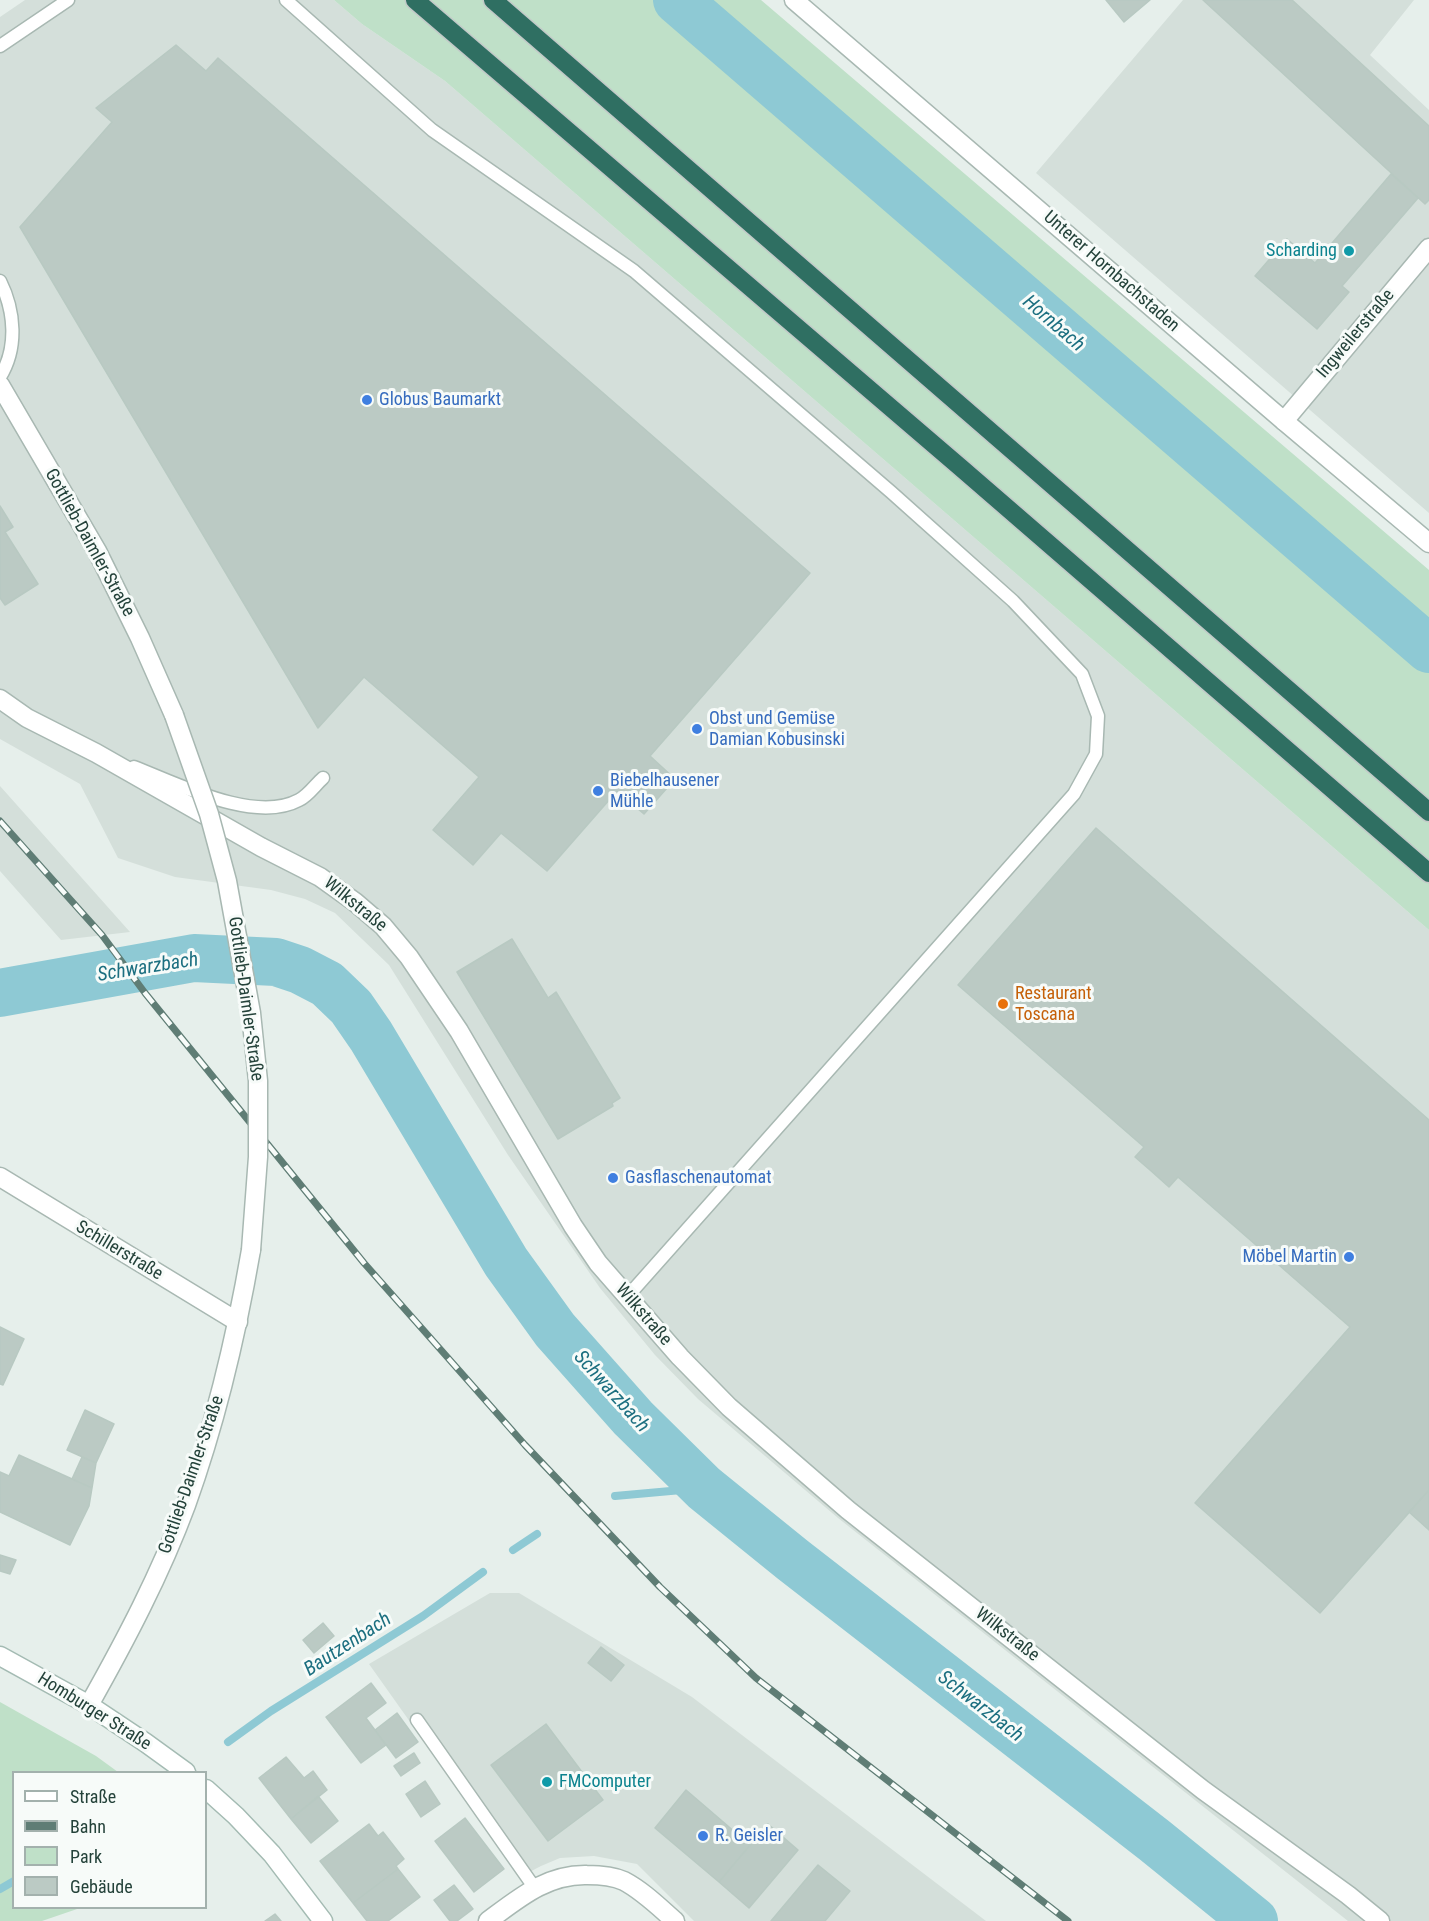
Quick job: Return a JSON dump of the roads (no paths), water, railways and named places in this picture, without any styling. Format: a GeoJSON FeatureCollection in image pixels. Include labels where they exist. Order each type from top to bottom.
{"type":"FeatureCollection","features":[{"type":"Feature","properties":{"kind":"highway"},"geometry":{"type":"LineString","coordinates":[[415,0],[951,459],[1429,873]]}},
{"type":"Feature","properties":{"kind":"highway"},"geometry":{"type":"LineString","coordinates":[[493,0],[1429,812]]}},
{"type":"Feature","properties":{"kind":"street","name":"Unterer Hornbachstaden"},"geometry":{"type":"LineString","coordinates":[[794,0],[1429,543]]}},
{"type":"Feature","properties":{"kind":"street","name":"Ingweilerstraße"},"geometry":{"type":"LineString","coordinates":[[1284,421],[1429,248]]}},
{"type":"Feature","properties":{"kind":"street","name":"Gottlieb-Daimler-Straße"},"geometry":{"type":"LineString","coordinates":[[0,385],[97,551],[174,715],[209,814],[227,881],[251,1013],[258,1092],[258,1157],[251,1250],[238,1322],[209,1436],[186,1506],[155,1578],[127,1637],[89,1705]]}},
{"type":"Feature","properties":{"kind":"street","name":"Wilkstraße"},"geometry":{"type":"LineString","coordinates":[[0,699],[27,718],[96,753],[261,847],[320,877],[383,926],[409,957],[459,1031],[573,1226],[598,1263],[680,1358],[729,1407],[848,1510],[1203,1790],[1348,1895],[1380,1921]]}},
{"type":"Feature","properties":{"kind":"street","name":"Schillerstraße"},"geometry":{"type":"LineString","coordinates":[[0,1178],[238,1322]]}},
{"type":"Feature","properties":{"kind":"street","name":"Homburger Straße"},"geometry":{"type":"LineString","coordinates":[[0,1656],[89,1705],[183,1771]]}},
{"type":"Feature","properties":{"kind":"street"},"geometry":{"type":"LineString","coordinates":[[207,1790],[272,1854],[323,1921]]}},
{"type":"Feature","properties":{"kind":"street"},"geometry":{"type":"LineString","coordinates":[[489,1921],[534,1887],[574,1874],[600,1875],[622,1880],[640,1891],[675,1921]]}},
{"type":"Feature","properties":{"kind":"lane"},"geometry":{"type":"LineString","coordinates":[[0,46],[68,0]]}},
{"type":"Feature","properties":{"kind":"lane"},"geometry":{"type":"LineString","coordinates":[[286,0],[432,130],[634,271],[900,500],[1013,601],[1082,674],[1098,716],[1096,754],[1074,794],[627,1297]]}},
{"type":"Feature","properties":{"kind":"lane"},"geometry":{"type":"LineString","coordinates":[[0,282],[9,300],[13,343],[9,363],[0,377]]}},
{"type":"Feature","properties":{"kind":"lane"},"geometry":{"type":"LineString","coordinates":[[96,753],[241,806],[269,809],[300,800],[323,778]]}},
{"type":"Feature","properties":{"kind":"lane"},"geometry":{"type":"LineString","coordinates":[[417,1720],[534,1887]]}},
{"type":"Feature","properties":{"kind":"waterway","name":"Hornbach"},"geometry":{"type":"LineString","coordinates":[[677,0],[1429,649]]}},
{"type":"Feature","properties":{"kind":"waterway","name":"Schwarzbach"},"geometry":{"type":"LineString","coordinates":[[0,993],[194,958],[276,962],[300,970],[327,984],[351,1007],[371,1036],[506,1262],[555,1330],[633,1418],[704,1488],[1254,1921]]}},
{"type":"Feature","properties":{"kind":"waterway","name":"Bautzenbach"},"geometry":{"type":"LineString","coordinates":[[615,1496],[704,1488]]}},
{"type":"Feature","properties":{"kind":"waterway","name":"Bautzenbach"},"geometry":{"type":"LineString","coordinates":[[513,1550],[537,1534]]}},
{"type":"Feature","properties":{"kind":"waterway","name":"Bautzenbach"},"geometry":{"type":"LineString","coordinates":[[228,1742],[271,1711],[423,1616],[483,1572]]}},
{"type":"Feature","properties":{"kind":"waterway","name":"Bautzenbach"},"geometry":{"type":"LineString","coordinates":[[0,1889],[12,1882]]}},
{"type":"Feature","properties":{"kind":"railway"},"geometry":{"type":"LineString","coordinates":[[0,821],[102,935],[145,993],[364,1263],[525,1445],[660,1587],[756,1678],[1068,1921]]}},
{"type":"Feature","properties":{"kind":"place","name":"Scharding"},"geometry":{"type":"Point","coordinates":[1349,251]}},
{"type":"Feature","properties":{"kind":"place","name":"Globus Baumarkt"},"geometry":{"type":"Point","coordinates":[367,400]}},
{"type":"Feature","properties":{"kind":"place","name":"Obst und Gemüse Damian Kobusinski"},"geometry":{"type":"Point","coordinates":[697,729]}},
{"type":"Feature","properties":{"kind":"place","name":"Biebelhausener Mühle"},"geometry":{"type":"Point","coordinates":[598,791]}},
{"type":"Feature","properties":{"kind":"place","name":"Restaurant Toscana"},"geometry":{"type":"Point","coordinates":[1003,1004]}},
{"type":"Feature","properties":{"kind":"place","name":"Gasflaschenautomat"},"geometry":{"type":"Point","coordinates":[613,1178]}},
{"type":"Feature","properties":{"kind":"place","name":"Möbel Martin"},"geometry":{"type":"Point","coordinates":[1349,1257]}},
{"type":"Feature","properties":{"kind":"place","name":"FMComputer"},"geometry":{"type":"Point","coordinates":[547,1782]}},
{"type":"Feature","properties":{"kind":"place","name":"R. Geisler"},"geometry":{"type":"Point","coordinates":[703,1836]}}]}
